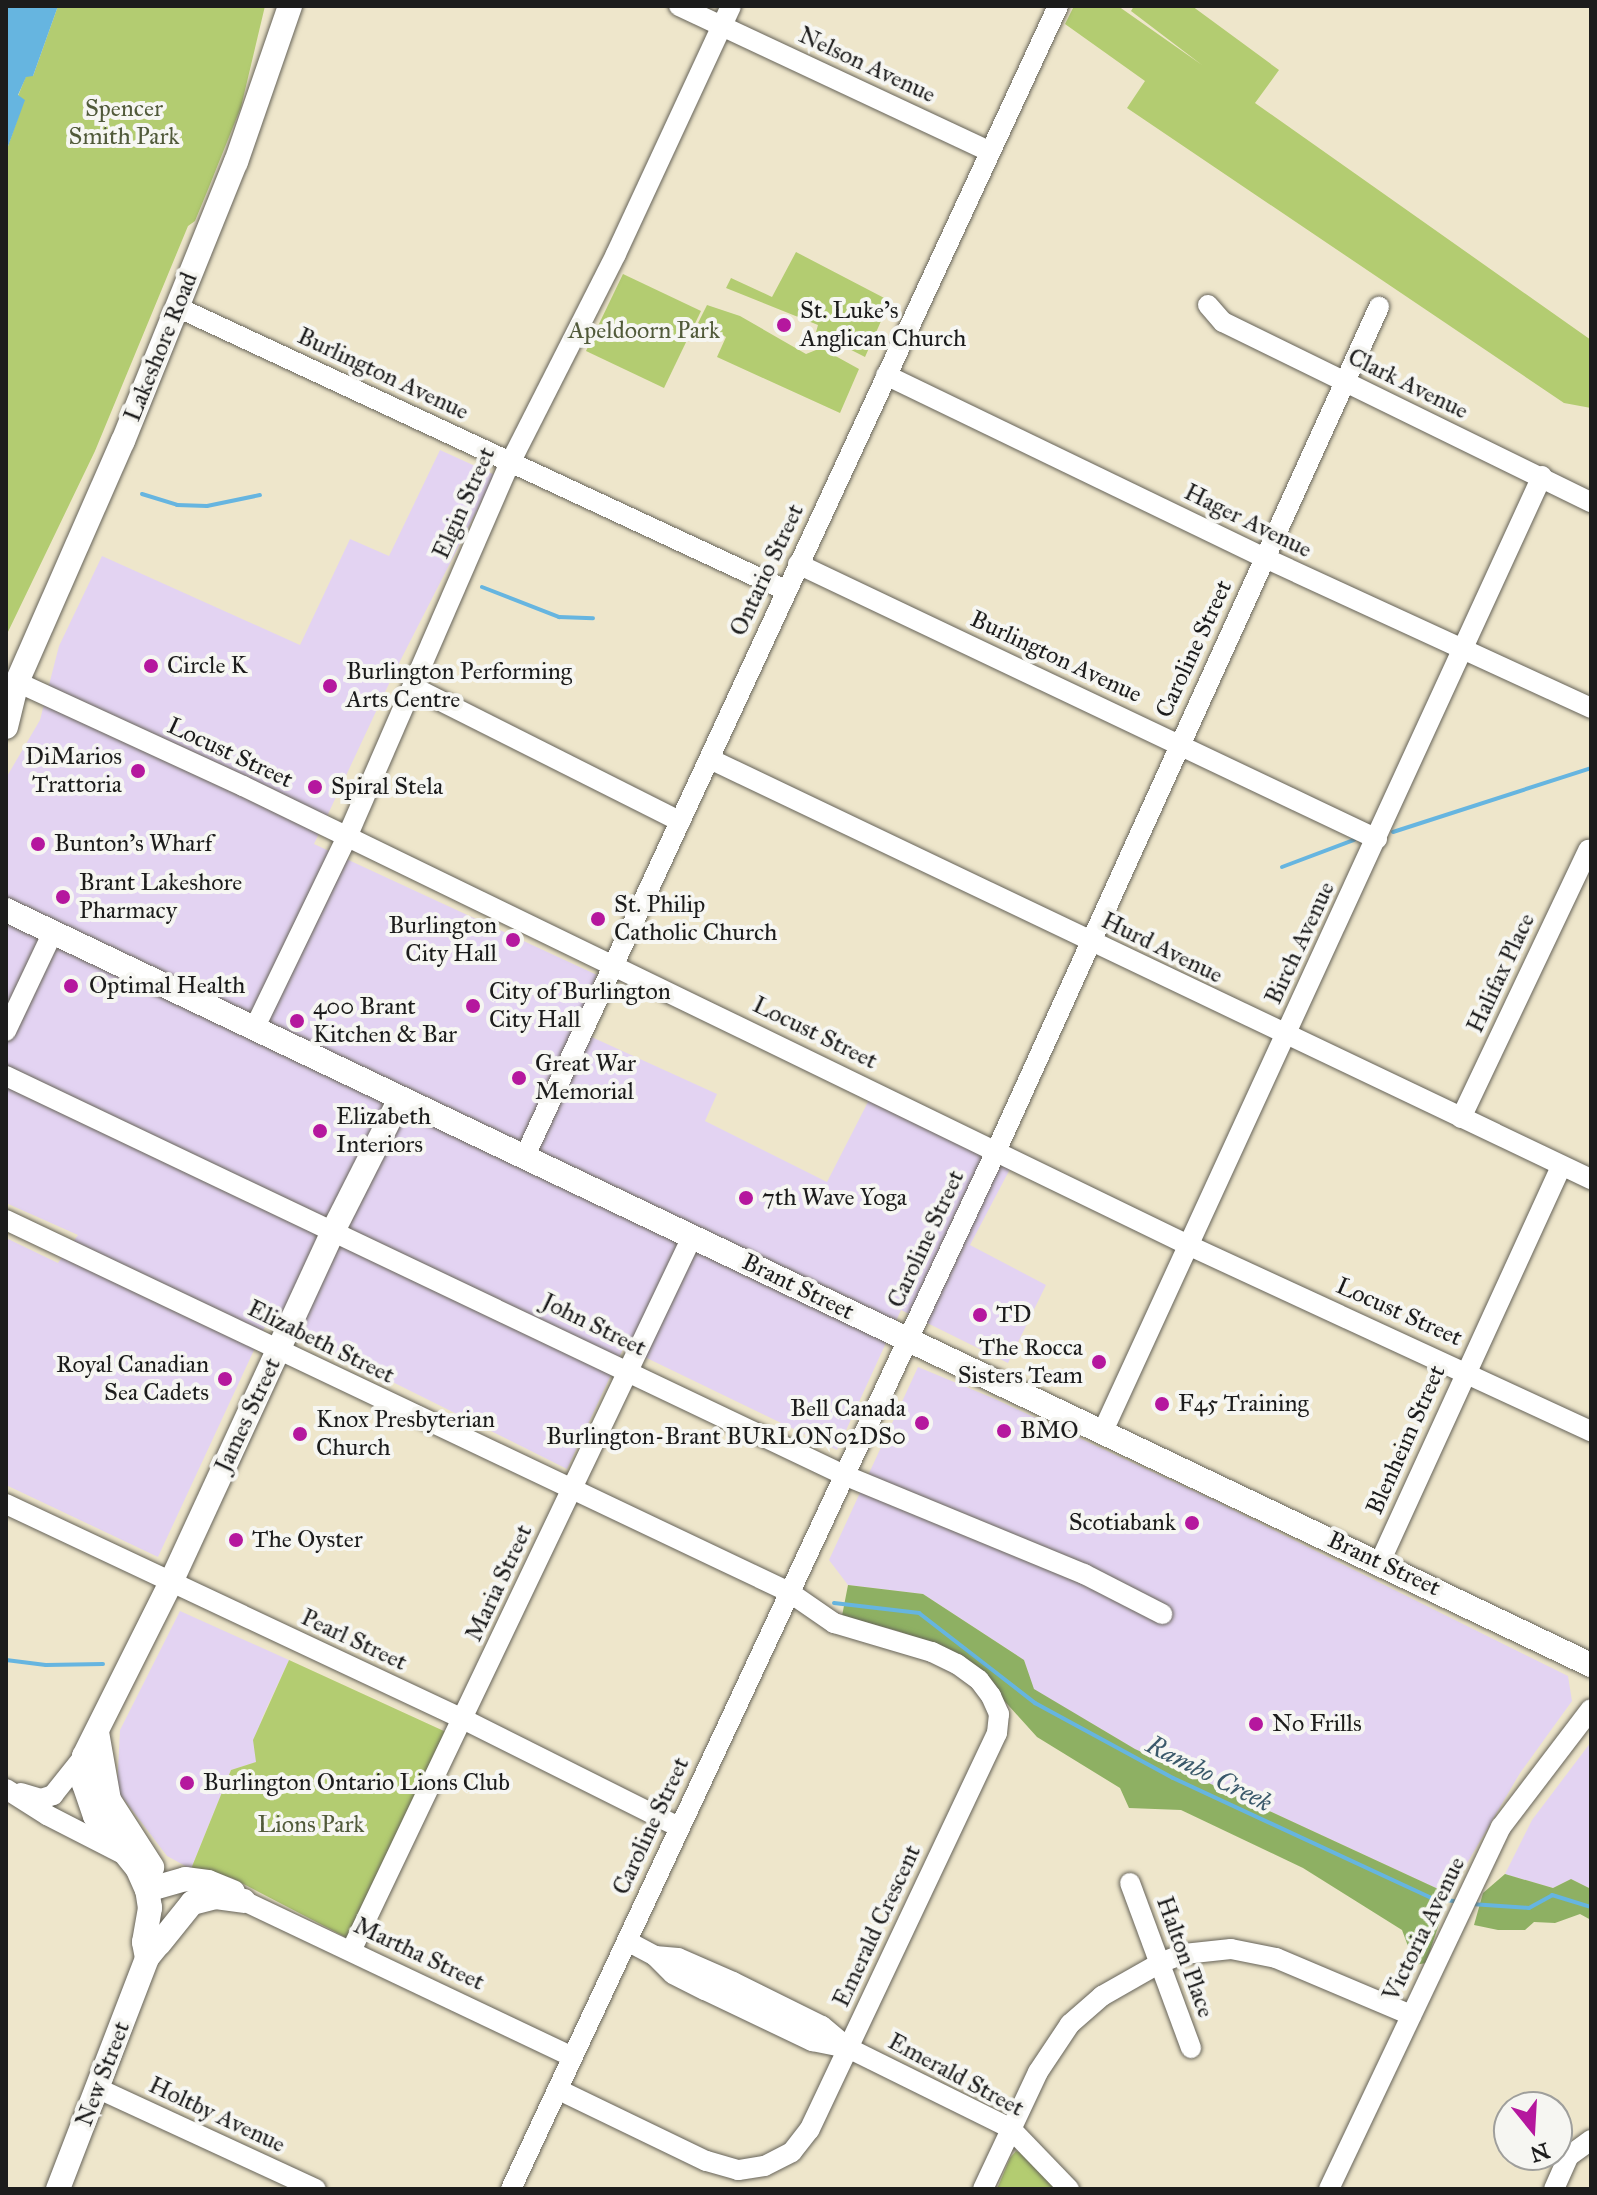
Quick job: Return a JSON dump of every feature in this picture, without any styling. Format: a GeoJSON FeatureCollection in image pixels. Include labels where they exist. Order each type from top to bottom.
{"type":"FeatureCollection","features":[{"type":"Feature","properties":{"kind":"main road","name":"Lakeshore Road"},"geometry":{"type":"LineString","coordinates":[[6,727],[11,688],[93,514],[236,162],[290,6]]}},
{"type":"Feature","properties":{"kind":"main road","name":"Brant Street"},"geometry":{"type":"LineString","coordinates":[[6,910],[1591,1665]]}},
{"type":"Feature","properties":{"kind":"main road","name":"James Street"},"geometry":{"type":"LineString","coordinates":[[84,1756],[171,1582],[334,1229],[400,1099]]}},
{"type":"Feature","properties":{"kind":"main road"},"geometry":{"type":"LineString","coordinates":[[97,1732],[109,1800],[154,1869],[154,1888]]}},
{"type":"Feature","properties":{"kind":"main road"},"geometry":{"type":"LineString","coordinates":[[84,1756],[84,1784],[90,1806],[103,1829],[154,1888]]}},
{"type":"Feature","properties":{"kind":"main road"},"geometry":{"type":"LineString","coordinates":[[154,1888],[185,1879],[208,1882],[230,1889],[244,1901]]}},
{"type":"Feature","properties":{"kind":"main road","name":"New Street"},"geometry":{"type":"LineString","coordinates":[[58,2189],[163,1920],[154,1888]]}},
{"type":"Feature","properties":{"kind":"main road"},"geometry":{"type":"LineString","coordinates":[[153,1951],[182,1910],[192,1903],[216,1897],[244,1901]]}},
{"type":"Feature","properties":{"kind":"street","name":"Nelson Avenue"},"geometry":{"type":"LineString","coordinates":[[679,6],[988,151]]}},
{"type":"Feature","properties":{"kind":"street","name":"Elgin Street"},"geometry":{"type":"LineString","coordinates":[[255,1027],[347,837],[510,463],[616,254],[731,6]]}},
{"type":"Feature","properties":{"kind":"street","name":"Ontario Street"},"geometry":{"type":"LineString","coordinates":[[525,1156],[680,821],[712,760],[785,590],[1058,6]]}},
{"type":"Feature","properties":{"kind":"street","name":"Clark Avenue"},"geometry":{"type":"LineString","coordinates":[[1208,305],[1223,322],[1591,502]]}},
{"type":"Feature","properties":{"kind":"street","name":"Burlington Avenue"},"geometry":{"type":"LineString","coordinates":[[177,307],[785,590]]}},
{"type":"Feature","properties":{"kind":"street","name":"Caroline Street"},"geometry":{"type":"LineString","coordinates":[[511,2189],[997,1149],[1379,307]]}},
{"type":"Feature","properties":{"kind":"street","name":"Hager Avenue"},"geometry":{"type":"LineString","coordinates":[[886,375],[1265,558],[1591,708]]}},
{"type":"Feature","properties":{"kind":"street","name":"Birch Avenue"},"geometry":{"type":"LineString","coordinates":[[1103,1431],[1542,476]]}},
{"type":"Feature","properties":{"kind":"street","name":"Burlington Avenue"},"geometry":{"type":"LineString","coordinates":[[798,564],[1377,839]]}},
{"type":"Feature","properties":{"kind":"street"},"geometry":{"type":"LineString","coordinates":[[413,687],[680,821]]}},
{"type":"Feature","properties":{"kind":"street","name":"Locust Street"},"geometry":{"type":"LineString","coordinates":[[11,688],[347,837],[997,1149],[1190,1246],[1465,1370],[1591,1431]]}},
{"type":"Feature","properties":{"kind":"street","name":"Hurd Avenue"},"geometry":{"type":"LineString","coordinates":[[712,760],[1285,1036],[1591,1179]]}},
{"type":"Feature","properties":{"kind":"street","name":"Halifax Place"},"geometry":{"type":"LineString","coordinates":[[1461,1118],[1588,850]]}},
{"type":"Feature","properties":{"kind":"street"},"geometry":{"type":"LineString","coordinates":[[6,1031],[52,934]]}},
{"type":"Feature","properties":{"kind":"street","name":"John Street"},"geometry":{"type":"LineString","coordinates":[[6,1076],[334,1229],[844,1475],[1084,1574],[1162,1614]]}},
{"type":"Feature","properties":{"kind":"street","name":"Blenheim Street"},"geometry":{"type":"LineString","coordinates":[[1380,1562],[1465,1370],[1561,1166]]}},
{"type":"Feature","properties":{"kind":"street","name":"Elizabeth Street"},"geometry":{"type":"LineString","coordinates":[[6,1220],[789,1592]]}},
{"type":"Feature","properties":{"kind":"street","name":"Maria Street"},"geometry":{"type":"LineString","coordinates":[[351,1951],[693,1235]]}},
{"type":"Feature","properties":{"kind":"street","name":"Pearl Street"},"geometry":{"type":"LineString","coordinates":[[6,1504],[463,1719],[679,1827]]}},
{"type":"Feature","properties":{"kind":"street","name":"Emerald Crescent"},"geometry":{"type":"LineString","coordinates":[[557,2089],[706,2161],[738,2170],[764,2166],[792,2152],[809,2130],[997,1733],[999,1714],[979,1680],[957,1664],[932,1652],[848,1629],[816,1614],[808,1602],[789,1592]]}},
{"type":"Feature","properties":{"kind":"street","name":"Victoria Avenue"},"geometry":{"type":"LineString","coordinates":[[1329,2189],[1501,1827],[1591,1709]]}},
{"type":"Feature","properties":{"kind":"street"},"geometry":{"type":"LineString","coordinates":[[7,1789],[37,1798],[49,1797],[84,1756]]}},
{"type":"Feature","properties":{"kind":"street"},"geometry":{"type":"LineString","coordinates":[[7,1789],[47,1815],[128,1857]]}},
{"type":"Feature","properties":{"kind":"street","name":"Halton Place"},"geometry":{"type":"LineString","coordinates":[[1130,1883],[1191,2048]]}},
{"type":"Feature","properties":{"kind":"street","name":"Martha Street"},"geometry":{"type":"LineString","coordinates":[[244,1901],[571,2056]]}},
{"type":"Feature","properties":{"kind":"street","name":"Emerald Street"},"geometry":{"type":"LineString","coordinates":[[627,1941],[655,1956],[673,1974],[705,1990],[812,2041],[848,2048],[1010,2128],[1069,2189]]}},
{"type":"Feature","properties":{"kind":"street"},"geometry":{"type":"LineString","coordinates":[[983,2189],[1038,2072],[1070,2024],[1102,1996],[1160,1963],[1184,1954],[1231,1949],[1276,1958],[1411,2015]]}},
{"type":"Feature","properties":{"kind":"street"},"geometry":{"type":"LineString","coordinates":[[530,2035],[552,2039],[567,2036],[587,2024]]}},
{"type":"Feature","properties":{"kind":"street","name":"Holtby Avenue"},"geometry":{"type":"LineString","coordinates":[[97,2088],[316,2189]]}},
{"type":"Feature","properties":{"kind":"street"},"geometry":{"type":"LineString","coordinates":[[1554,2189],[1569,2156],[1591,2140]]}},
{"type":"Feature","properties":{"kind":"shaded area"},"geometry":{"type":"Polygon","coordinates":[[[440,450],[495,475],[394,673],[314,844],[597,975],[574,1029],[717,1094],[705,1121],[827,1182],[870,1098],[1010,1169],[970,1245],[1046,1285],[1008,1363],[901,1310],[837,1450],[624,1347],[567,1469],[268,1320],[158,1557],[6,1485],[6,1238],[58,1263],[78,1235],[6,1203],[6,778],[40,720],[59,646],[102,556],[300,645],[350,539],[389,556],[440,450]]]}},
{"type":"Feature","properties":{"kind":"shaded area"},"geometry":{"type":"Polygon","coordinates":[[[918,1367],[995,1399],[1211,1499],[1568,1676],[1572,1701],[1520,1773],[1449,1894],[1135,1749],[1033,1689],[1024,1660],[923,1594],[848,1585],[829,1560],[918,1367]]]}},
{"type":"Feature","properties":{"kind":"shaded area"},"geometry":{"type":"Polygon","coordinates":[[[180,1611],[289,1660],[262,1718],[256,1762],[231,1770],[191,1869],[167,1856],[117,1790],[120,1730],[180,1611]]]}},
{"type":"Feature","properties":{"kind":"shaded area"},"geometry":{"type":"Polygon","coordinates":[[[1591,1742],[1591,1889],[1571,1879],[1553,1888],[1505,1874],[1532,1820],[1591,1742]]]}},
{"type":"Feature","properties":{"kind":"green space","name":"Spencer Smith Park"},"geometry":{"type":"Polygon","coordinates":[[[58,6],[265,6],[241,107],[209,187],[195,221],[188,226],[95,451],[6,636],[6,152],[24,100],[18,96],[26,76],[33,76],[58,6]]]}},
{"type":"Feature","properties":{"kind":"green space"},"geometry":{"type":"Polygon","coordinates":[[[1074,6],[1118,6],[1202,65],[1131,11],[1134,6],[1192,6],[1279,70],[1255,103],[1591,340],[1591,408],[1564,403],[1127,108],[1145,81],[1065,24],[1074,6]]]}},
{"type":"Feature","properties":{"kind":"green space"},"geometry":{"type":"Polygon","coordinates":[[[796,252],[890,301],[865,357],[816,332],[818,325],[726,288],[731,278],[772,297],[796,252]]]}},
{"type":"Feature","properties":{"kind":"green space","name":"Apeldoorn Park"},"geometry":{"type":"Polygon","coordinates":[[[623,274],[701,311],[664,388],[586,351],[623,274]]]}},
{"type":"Feature","properties":{"kind":"green space"},"geometry":{"type":"Polygon","coordinates":[[[707,305],[740,316],[806,354],[821,348],[859,369],[840,413],[717,357],[726,337],[698,323],[707,305]]]}},
{"type":"Feature","properties":{"kind":"green space"},"geometry":{"type":"Polygon","coordinates":[[[848,1585],[923,1594],[1024,1660],[1034,1689],[1135,1749],[1449,1894],[1426,1963],[1415,1965],[1402,1930],[1303,1868],[1181,1810],[1129,1808],[1120,1788],[1037,1737],[999,1695],[947,1650],[898,1631],[842,1616],[848,1585]]]}},
{"type":"Feature","properties":{"kind":"green space","name":"Lions Park"},"geometry":{"type":"Polygon","coordinates":[[[289,1660],[446,1732],[349,1939],[232,1878],[191,1869],[231,1770],[256,1762],[253,1740],[289,1660]]]}},
{"type":"Feature","properties":{"kind":"green space"},"geometry":{"type":"Polygon","coordinates":[[[1505,1874],[1553,1888],[1571,1879],[1591,1889],[1591,1920],[1580,1914],[1555,1923],[1534,1922],[1525,1930],[1498,1930],[1474,1925],[1483,1893],[1505,1874]]]}},
{"type":"Feature","properties":{"kind":"green space"},"geometry":{"type":"Polygon","coordinates":[[[1016,2151],[1026,2155],[1059,2189],[997,2189],[1016,2151]]]}},
{"type":"Feature","properties":{"kind":"water"},"geometry":{"type":"Polygon","coordinates":[[[6,6],[58,6],[33,76],[26,77],[18,95],[25,100],[6,152],[6,6]]]}},
{"type":"Feature","properties":{"kind":"waterway"},"geometry":{"type":"LineString","coordinates":[[142,494],[177,505],[207,506],[260,495]]}},
{"type":"Feature","properties":{"kind":"waterway"},"geometry":{"type":"LineString","coordinates":[[482,587],[559,617],[593,618]]}},
{"type":"Feature","properties":{"kind":"waterway"},"geometry":{"type":"LineString","coordinates":[[1393,832],[1591,768]]}},
{"type":"Feature","properties":{"kind":"waterway"},"geometry":{"type":"LineString","coordinates":[[1282,867],[1354,840]]}},
{"type":"Feature","properties":{"kind":"waterway","name":"Rambo Creek"},"geometry":{"type":"LineString","coordinates":[[834,1603],[919,1613],[1035,1703],[1173,1778],[1432,1898],[1459,1902]]}},
{"type":"Feature","properties":{"kind":"waterway","name":"Rambo Creek"},"geometry":{"type":"LineString","coordinates":[[6,1660],[46,1665],[103,1664]]}},
{"type":"Feature","properties":{"kind":"waterway","name":"Rambo Creek"},"geometry":{"type":"LineString","coordinates":[[1471,1904],[1529,1908],[1552,1895],[1591,1907]]}},
{"type":"Feature","properties":{"kind":"place","name":"St. Luke's Anglican Church"},"geometry":{"type":"Point","coordinates":[784,325]}},
{"type":"Feature","properties":{"kind":"place","name":"Circle K"},"geometry":{"type":"Point","coordinates":[151,666]}},
{"type":"Feature","properties":{"kind":"place","name":"Burlington Performing Arts Centre"},"geometry":{"type":"Point","coordinates":[330,686]}},
{"type":"Feature","properties":{"kind":"place","name":"DiMarios Trattoria"},"geometry":{"type":"Point","coordinates":[138,771]}},
{"type":"Feature","properties":{"kind":"place","name":"Spiral Stela"},"geometry":{"type":"Point","coordinates":[315,787]}},
{"type":"Feature","properties":{"kind":"place","name":"Bunton's Wharf"},"geometry":{"type":"Point","coordinates":[38,844]}},
{"type":"Feature","properties":{"kind":"place","name":"Brant Lakeshore Pharmacy"},"geometry":{"type":"Point","coordinates":[63,897]}},
{"type":"Feature","properties":{"kind":"place","name":"St. Philip Catholic Church"},"geometry":{"type":"Point","coordinates":[598,919]}},
{"type":"Feature","properties":{"kind":"place","name":"Burlington City Hall"},"geometry":{"type":"Point","coordinates":[513,940]}},
{"type":"Feature","properties":{"kind":"place","name":"Optimal Health"},"geometry":{"type":"Point","coordinates":[71,986]}},
{"type":"Feature","properties":{"kind":"place","name":"City of Burlington City Hall"},"geometry":{"type":"Point","coordinates":[473,1006]}},
{"type":"Feature","properties":{"kind":"place","name":"400 Brant Kitchen & Bar"},"geometry":{"type":"Point","coordinates":[297,1021]}},
{"type":"Feature","properties":{"kind":"place","name":"Great War Memorial"},"geometry":{"type":"Point","coordinates":[519,1078]}},
{"type":"Feature","properties":{"kind":"place","name":"Elizabeth Interiors"},"geometry":{"type":"Point","coordinates":[320,1131]}},
{"type":"Feature","properties":{"kind":"place","name":"7th Wave Yoga"},"geometry":{"type":"Point","coordinates":[746,1198]}},
{"type":"Feature","properties":{"kind":"place","name":"TD"},"geometry":{"type":"Point","coordinates":[980,1315]}},
{"type":"Feature","properties":{"kind":"place","name":"The Rocca Sisters Team"},"geometry":{"type":"Point","coordinates":[1099,1362]}},
{"type":"Feature","properties":{"kind":"place","name":"Royal Canadian Sea Cadets"},"geometry":{"type":"Point","coordinates":[225,1379]}},
{"type":"Feature","properties":{"kind":"place","name":"F45 Training"},"geometry":{"type":"Point","coordinates":[1162,1404]}},
{"type":"Feature","properties":{"kind":"place","name":"Bell Canada Burlington-Brant BURLON02DS0"},"geometry":{"type":"Point","coordinates":[922,1423]}},
{"type":"Feature","properties":{"kind":"place","name":"BMO"},"geometry":{"type":"Point","coordinates":[1004,1431]}},
{"type":"Feature","properties":{"kind":"place","name":"Knox Presbyterian Church"},"geometry":{"type":"Point","coordinates":[300,1434]}},
{"type":"Feature","properties":{"kind":"place","name":"Scotiabank"},"geometry":{"type":"Point","coordinates":[1192,1523]}},
{"type":"Feature","properties":{"kind":"place","name":"The Oyster"},"geometry":{"type":"Point","coordinates":[236,1540]}},
{"type":"Feature","properties":{"kind":"place","name":"No Frills"},"geometry":{"type":"Point","coordinates":[1256,1724]}},
{"type":"Feature","properties":{"kind":"place","name":"Burlington Ontario Lions Club"},"geometry":{"type":"Point","coordinates":[187,1783]}}]}
